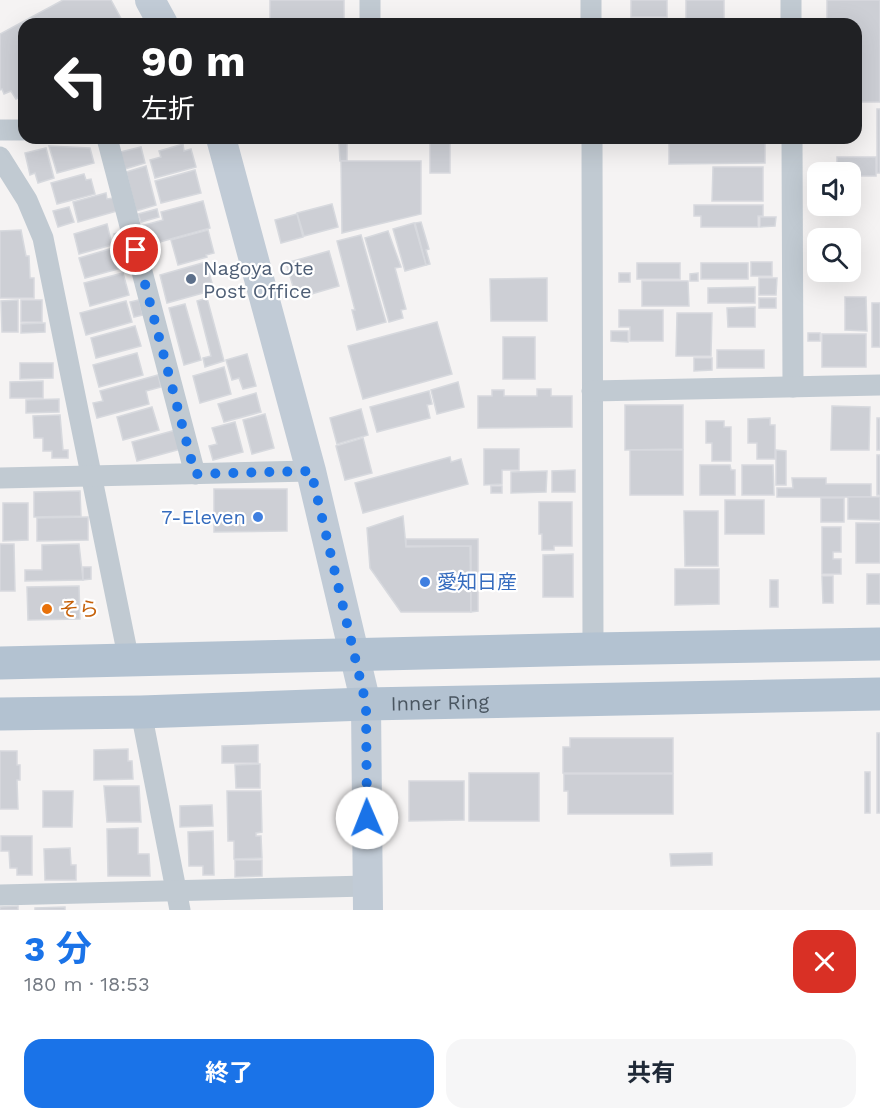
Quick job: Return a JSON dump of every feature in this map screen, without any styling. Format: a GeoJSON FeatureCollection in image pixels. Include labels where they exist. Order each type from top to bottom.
{"type":"FeatureCollection","features":[{"type":"Feature","properties":{"kind":"main road"},"geometry":{"type":"LineString","coordinates":[[0,663],[880,644]]}},
{"type":"Feature","properties":{"kind":"main road","name":"Inner Ring"},"geometry":{"type":"LineString","coordinates":[[0,714],[880,694]]}},
{"type":"Feature","properties":{"kind":"street"},"geometry":{"type":"LineString","coordinates":[[150,0],[160,18]]}},
{"type":"Feature","properties":{"kind":"street"},"geometry":{"type":"LineString","coordinates":[[370,0],[370,18]]}},
{"type":"Feature","properties":{"kind":"street"},"geometry":{"type":"LineString","coordinates":[[591,0],[591,18]]}},
{"type":"Feature","properties":{"kind":"street"},"geometry":{"type":"LineString","coordinates":[[791,0],[791,18]]}},
{"type":"Feature","properties":{"kind":"street"},"geometry":{"type":"LineString","coordinates":[[0,130],[18,130]]}},
{"type":"Feature","properties":{"kind":"street"},"geometry":{"type":"LineString","coordinates":[[110,144],[195,474]]}},
{"type":"Feature","properties":{"kind":"street"},"geometry":{"type":"LineString","coordinates":[[0,895],[83,901],[367,898],[366,704],[311,471],[223,144]]}},
{"type":"Feature","properties":{"kind":"street"},"geometry":{"type":"LineString","coordinates":[[591,144],[593,649]]}},
{"type":"Feature","properties":{"kind":"street"},"geometry":{"type":"LineString","coordinates":[[792,144],[793,387]]}},
{"type":"Feature","properties":{"kind":"street"},"geometry":{"type":"LineString","coordinates":[[0,157],[27,200],[43,238],[129,661]]}},
{"type":"Feature","properties":{"kind":"street"},"geometry":{"type":"LineString","coordinates":[[592,391],[880,385]]}},
{"type":"Feature","properties":{"kind":"street"},"geometry":{"type":"LineString","coordinates":[[0,478],[311,471]]}},
{"type":"Feature","properties":{"kind":"street"},"geometry":{"type":"LineString","coordinates":[[141,712],[178,900]]}},
{"type":"Feature","properties":{"kind":"building"},"geometry":{"type":"Polygon","coordinates":[[[63,0],[111,0],[121,18],[30,18],[63,0]]]}},
{"type":"Feature","properties":{"kind":"building"},"geometry":{"type":"Polygon","coordinates":[[[270,0],[344,0],[344,18],[270,18],[270,0]]]}},
{"type":"Feature","properties":{"kind":"building"},"geometry":{"type":"Polygon","coordinates":[[[631,0],[667,0],[667,17],[631,17],[631,0]]]}},
{"type":"Feature","properties":{"kind":"building"},"geometry":{"type":"Polygon","coordinates":[[[686,0],[724,0],[724,18],[686,18],[686,0]]]}},
{"type":"Feature","properties":{"kind":"building"},"geometry":{"type":"Polygon","coordinates":[[[827,0],[880,0],[880,102],[862,102],[862,18],[827,18],[827,0]]]}},
{"type":"Feature","properties":{"kind":"building"},"geometry":{"type":"Polygon","coordinates":[[[18,24],[18,98],[16,99],[11,91],[4,94],[2,89],[0,90],[0,34],[18,24]]]}},
{"type":"Feature","properties":{"kind":"building"},"geometry":{"type":"Polygon","coordinates":[[[877,109],[880,109],[880,173],[877,173],[877,109]]]}},
{"type":"Feature","properties":{"kind":"building"},"geometry":{"type":"Polygon","coordinates":[[[183,144],[184,151],[191,149],[196,167],[155,178],[150,160],[161,157],[159,151],[183,144]]]}},
{"type":"Feature","properties":{"kind":"building"},"geometry":{"type":"Polygon","coordinates":[[[339,144],[347,144],[347,161],[340,161],[339,144]]]}},
{"type":"Feature","properties":{"kind":"building"},"geometry":{"type":"Polygon","coordinates":[[[430,144],[450,144],[450,173],[430,173],[430,144]]]}},
{"type":"Feature","properties":{"kind":"building"},"geometry":{"type":"Polygon","coordinates":[[[669,144],[765,144],[765,163],[669,164],[669,144]]]}},
{"type":"Feature","properties":{"kind":"building"},"geometry":{"type":"Polygon","coordinates":[[[49,146],[90,148],[94,163],[57,173],[49,146]]]}},
{"type":"Feature","properties":{"kind":"building"},"geometry":{"type":"Polygon","coordinates":[[[141,147],[145,163],[125,169],[120,152],[141,147]]]}},
{"type":"Feature","properties":{"kind":"building"},"geometry":{"type":"Polygon","coordinates":[[[46,148],[54,178],[38,183],[35,173],[30,175],[25,153],[46,148]]]}},
{"type":"Feature","properties":{"kind":"building"},"geometry":{"type":"Polygon","coordinates":[[[837,157],[876,157],[876,176],[861,176],[861,162],[837,162],[837,157]]]}},
{"type":"Feature","properties":{"kind":"building"},"geometry":{"type":"Polygon","coordinates":[[[341,161],[421,161],[421,214],[342,233],[341,161]]]}},
{"type":"Feature","properties":{"kind":"building"},"geometry":{"type":"Polygon","coordinates":[[[146,166],[156,205],[136,211],[126,172],[146,166]]]}},
{"type":"Feature","properties":{"kind":"building"},"geometry":{"type":"Polygon","coordinates":[[[713,167],[763,167],[763,201],[712,201],[713,167]]]}},
{"type":"Feature","properties":{"kind":"building"},"geometry":{"type":"Polygon","coordinates":[[[195,170],[201,193],[161,203],[155,181],[195,170]]]}},
{"type":"Feature","properties":{"kind":"building"},"geometry":{"type":"Polygon","coordinates":[[[84,174],[86,180],[91,179],[95,194],[57,204],[51,183],[84,174]]]}},
{"type":"Feature","properties":{"kind":"building"},"geometry":{"type":"Polygon","coordinates":[[[106,193],[107,199],[113,198],[117,211],[78,222],[73,202],[106,193]]]}},
{"type":"Feature","properties":{"kind":"building"},"geometry":{"type":"Polygon","coordinates":[[[203,201],[210,228],[156,243],[154,238],[145,240],[141,226],[163,220],[161,212],[203,201]]]}},
{"type":"Feature","properties":{"kind":"building"},"geometry":{"type":"Polygon","coordinates":[[[332,204],[338,227],[304,236],[297,213],[332,204]]]}},
{"type":"Feature","properties":{"kind":"building"},"geometry":{"type":"Polygon","coordinates":[[[694,205],[763,205],[763,216],[758,216],[758,227],[701,227],[701,216],[694,216],[694,205]]]}},
{"type":"Feature","properties":{"kind":"building"},"geometry":{"type":"Polygon","coordinates":[[[69,207],[74,222],[58,227],[53,211],[69,207]]]}},
{"type":"Feature","properties":{"kind":"building"},"geometry":{"type":"Polygon","coordinates":[[[157,209],[159,217],[141,222],[138,214],[157,209]]]}},
{"type":"Feature","properties":{"kind":"building"},"geometry":{"type":"Polygon","coordinates":[[[297,214],[303,237],[281,243],[275,220],[297,214]]]}},
{"type":"Feature","properties":{"kind":"building"},"geometry":{"type":"Polygon","coordinates":[[[760,217],[776,217],[775,226],[760,227],[760,217]]]}},
{"type":"Feature","properties":{"kind":"building"},"geometry":{"type":"Polygon","coordinates":[[[421,222],[429,249],[426,250],[430,264],[426,265],[415,223],[421,222]]]}},
{"type":"Feature","properties":{"kind":"building"},"geometry":{"type":"Polygon","coordinates":[[[414,223],[426,265],[405,271],[393,229],[414,223]]]}},
{"type":"Feature","properties":{"kind":"building"},"geometry":{"type":"Polygon","coordinates":[[[107,224],[112,245],[79,254],[74,234],[107,224]]]}},
{"type":"Feature","properties":{"kind":"building"},"geometry":{"type":"Polygon","coordinates":[[[21,230],[26,256],[29,256],[30,278],[34,278],[34,298],[0,298],[0,231],[21,230]]]}},
{"type":"Feature","properties":{"kind":"building"},"geometry":{"type":"Polygon","coordinates":[[[208,230],[214,253],[178,265],[171,240],[208,230]]]}},
{"type":"Feature","properties":{"kind":"building"},"geometry":{"type":"Polygon","coordinates":[[[123,231],[126,242],[116,244],[114,234],[123,231]]]}},
{"type":"Feature","properties":{"kind":"building"},"geometry":{"type":"Polygon","coordinates":[[[388,231],[401,267],[395,268],[406,309],[401,310],[403,318],[389,322],[365,238],[388,231]]]}},
{"type":"Feature","properties":{"kind":"building"},"geometry":{"type":"Polygon","coordinates":[[[361,235],[386,322],[357,330],[352,310],[355,310],[337,241],[361,235]]]}},
{"type":"Feature","properties":{"kind":"building"},"geometry":{"type":"Polygon","coordinates":[[[113,248],[118,269],[85,278],[79,258],[113,248]]]}},
{"type":"Feature","properties":{"kind":"building"},"geometry":{"type":"Polygon","coordinates":[[[329,251],[339,286],[308,295],[307,289],[295,293],[286,263],[329,251]]]}},
{"type":"Feature","properties":{"kind":"building"},"geometry":{"type":"Polygon","coordinates":[[[206,262],[214,290],[167,303],[160,275],[206,262]]]}},
{"type":"Feature","properties":{"kind":"building"},"geometry":{"type":"Polygon","coordinates":[[[751,262],[772,262],[772,276],[751,276],[751,262]]]}},
{"type":"Feature","properties":{"kind":"building"},"geometry":{"type":"Polygon","coordinates":[[[637,263],[680,263],[680,279],[637,279],[637,263]]]}},
{"type":"Feature","properties":{"kind":"building"},"geometry":{"type":"Polygon","coordinates":[[[701,263],[748,263],[748,279],[701,279],[701,263]]]}},
{"type":"Feature","properties":{"kind":"building"},"geometry":{"type":"Polygon","coordinates":[[[123,273],[129,295],[90,306],[84,283],[123,273]]]}},
{"type":"Feature","properties":{"kind":"building"},"geometry":{"type":"Polygon","coordinates":[[[619,273],[630,273],[630,282],[619,282],[619,273]]]}},
{"type":"Feature","properties":{"kind":"building"},"geometry":{"type":"Polygon","coordinates":[[[698,273],[698,281],[690,281],[690,274],[698,273]]]}},
{"type":"Feature","properties":{"kind":"building"},"geometry":{"type":"Polygon","coordinates":[[[547,278],[547,321],[491,321],[490,279],[547,278]]]}},
{"type":"Feature","properties":{"kind":"building"},"geometry":{"type":"Polygon","coordinates":[[[759,278],[777,278],[776,295],[759,295],[759,278]]]}},
{"type":"Feature","properties":{"kind":"building"},"geometry":{"type":"Polygon","coordinates":[[[642,281],[688,281],[689,306],[642,306],[642,281]]]}},
{"type":"Feature","properties":{"kind":"building"},"geometry":{"type":"Polygon","coordinates":[[[755,287],[755,303],[708,303],[708,288],[755,287]]]}},
{"type":"Feature","properties":{"kind":"building"},"geometry":{"type":"Polygon","coordinates":[[[845,297],[866,297],[867,331],[845,330],[845,297]]]}},
{"type":"Feature","properties":{"kind":"building"},"geometry":{"type":"Polygon","coordinates":[[[207,298],[224,361],[205,367],[203,358],[211,356],[197,301],[207,298]]]}},
{"type":"Feature","properties":{"kind":"building"},"geometry":{"type":"Polygon","coordinates":[[[759,298],[776,298],[776,308],[759,308],[759,298]]]}},
{"type":"Feature","properties":{"kind":"building"},"geometry":{"type":"Polygon","coordinates":[[[18,300],[18,332],[2,332],[1,301],[18,300]]]}},
{"type":"Feature","properties":{"kind":"building"},"geometry":{"type":"Polygon","coordinates":[[[21,300],[42,300],[42,322],[21,322],[21,300]]]}},
{"type":"Feature","properties":{"kind":"building"},"geometry":{"type":"Polygon","coordinates":[[[139,300],[143,315],[134,317],[130,302],[139,300]]]}},
{"type":"Feature","properties":{"kind":"building"},"geometry":{"type":"Polygon","coordinates":[[[126,301],[132,322],[86,335],[80,313],[126,301]]]}},
{"type":"Feature","properties":{"kind":"building"},"geometry":{"type":"Polygon","coordinates":[[[872,303],[880,303],[880,347],[872,347],[872,303]]]}},
{"type":"Feature","properties":{"kind":"building"},"geometry":{"type":"Polygon","coordinates":[[[185,304],[201,360],[184,365],[169,308],[185,304]]]}},
{"type":"Feature","properties":{"kind":"building"},"geometry":{"type":"Polygon","coordinates":[[[755,307],[755,327],[728,327],[727,308],[755,307]]]}},
{"type":"Feature","properties":{"kind":"building"},"geometry":{"type":"Polygon","coordinates":[[[619,310],[663,310],[663,341],[630,341],[630,327],[619,327],[619,310]]]}},
{"type":"Feature","properties":{"kind":"building"},"geometry":{"type":"Polygon","coordinates":[[[677,313],[712,313],[711,356],[676,356],[677,313]]]}},
{"type":"Feature","properties":{"kind":"building"},"geometry":{"type":"Polygon","coordinates":[[[437,322],[452,374],[363,399],[348,346],[437,322]]]}},
{"type":"Feature","properties":{"kind":"building"},"geometry":{"type":"Polygon","coordinates":[[[45,323],[45,332],[21,333],[21,324],[45,323]]]}},
{"type":"Feature","properties":{"kind":"building"},"geometry":{"type":"Polygon","coordinates":[[[135,326],[141,346],[96,358],[91,338],[135,326]]]}},
{"type":"Feature","properties":{"kind":"building"},"geometry":{"type":"Polygon","coordinates":[[[611,331],[628,331],[628,342],[611,341],[611,331]]]}},
{"type":"Feature","properties":{"kind":"building"},"geometry":{"type":"Polygon","coordinates":[[[808,333],[820,333],[820,341],[808,341],[808,333]]]}},
{"type":"Feature","properties":{"kind":"building"},"geometry":{"type":"Polygon","coordinates":[[[822,334],[866,334],[866,367],[822,367],[822,334]]]}},
{"type":"Feature","properties":{"kind":"building"},"geometry":{"type":"Polygon","coordinates":[[[503,337],[535,337],[535,379],[503,379],[503,337]]]}},
{"type":"Feature","properties":{"kind":"building"},"geometry":{"type":"Polygon","coordinates":[[[717,350],[764,350],[764,368],[717,368],[717,350]]]}},
{"type":"Feature","properties":{"kind":"building"},"geometry":{"type":"Polygon","coordinates":[[[137,353],[143,375],[99,387],[93,365],[137,353]]]}},
{"type":"Feature","properties":{"kind":"building"},"geometry":{"type":"Polygon","coordinates":[[[247,354],[256,386],[243,389],[239,378],[232,380],[226,360],[247,354]]]}},
{"type":"Feature","properties":{"kind":"building"},"geometry":{"type":"Polygon","coordinates":[[[694,358],[712,358],[712,370],[694,371],[694,358]]]}},
{"type":"Feature","properties":{"kind":"building"},"geometry":{"type":"Polygon","coordinates":[[[20,363],[53,363],[53,378],[20,379],[20,363]]]}},
{"type":"Feature","properties":{"kind":"building"},"geometry":{"type":"Polygon","coordinates":[[[224,367],[231,394],[200,403],[193,376],[224,367]]]}},
{"type":"Feature","properties":{"kind":"building"},"geometry":{"type":"Polygon","coordinates":[[[158,375],[161,387],[146,391],[149,404],[97,418],[93,403],[103,401],[100,391],[158,375]]]}},
{"type":"Feature","properties":{"kind":"building"},"geometry":{"type":"Polygon","coordinates":[[[43,381],[43,398],[10,398],[10,382],[43,381]]]}},
{"type":"Feature","properties":{"kind":"building"},"geometry":{"type":"Polygon","coordinates":[[[458,382],[464,407],[437,414],[431,390],[458,382]]]}},
{"type":"Feature","properties":{"kind":"building"},"geometry":{"type":"Polygon","coordinates":[[[537,389],[551,389],[551,396],[572,396],[572,427],[478,428],[478,396],[492,396],[492,390],[504,390],[504,396],[537,396],[537,389]]]}},
{"type":"Feature","properties":{"kind":"building"},"geometry":{"type":"Polygon","coordinates":[[[429,391],[432,404],[427,405],[430,418],[377,432],[370,407],[429,391]]]}},
{"type":"Feature","properties":{"kind":"building"},"geometry":{"type":"Polygon","coordinates":[[[256,393],[261,412],[224,422],[218,404],[256,393]]]}},
{"type":"Feature","properties":{"kind":"building"},"geometry":{"type":"Polygon","coordinates":[[[59,399],[59,412],[26,413],[26,400],[59,399]]]}},
{"type":"Feature","properties":{"kind":"building"},"geometry":{"type":"Polygon","coordinates":[[[625,405],[683,405],[683,449],[625,450],[625,405]]]}},
{"type":"Feature","properties":{"kind":"building"},"geometry":{"type":"Polygon","coordinates":[[[832,406],[870,407],[869,450],[831,450],[832,406]]]}},
{"type":"Feature","properties":{"kind":"building"},"geometry":{"type":"Polygon","coordinates":[[[152,407],[159,430],[123,440],[117,417],[152,407]]]}},
{"type":"Feature","properties":{"kind":"building"},"geometry":{"type":"Polygon","coordinates":[[[361,409],[368,435],[337,444],[330,418],[361,409]]]}},
{"type":"Feature","properties":{"kind":"building"},"geometry":{"type":"Polygon","coordinates":[[[265,414],[274,448],[252,454],[243,420],[265,414]]]}},
{"type":"Feature","properties":{"kind":"building"},"geometry":{"type":"Polygon","coordinates":[[[60,415],[63,450],[68,450],[68,458],[52,458],[52,451],[43,451],[43,438],[34,438],[33,416],[60,415]]]}},
{"type":"Feature","properties":{"kind":"building"},"geometry":{"type":"Polygon","coordinates":[[[770,418],[770,425],[775,425],[775,459],[757,459],[757,443],[748,443],[748,419],[770,418]]]}},
{"type":"Feature","properties":{"kind":"building"},"geometry":{"type":"Polygon","coordinates":[[[877,418],[880,418],[880,450],[877,450],[877,418]]]}},
{"type":"Feature","properties":{"kind":"building"},"geometry":{"type":"Polygon","coordinates":[[[706,421],[724,421],[724,427],[731,427],[731,461],[712,461],[712,443],[706,443],[706,421]]]}},
{"type":"Feature","properties":{"kind":"building"},"geometry":{"type":"Polygon","coordinates":[[[235,422],[243,452],[213,460],[209,446],[217,444],[212,428],[235,422]]]}},
{"type":"Feature","properties":{"kind":"building"},"geometry":{"type":"Polygon","coordinates":[[[176,430],[181,449],[137,461],[132,442],[176,430]]]}},
{"type":"Feature","properties":{"kind":"building"},"geometry":{"type":"Polygon","coordinates":[[[363,438],[372,473],[345,480],[336,446],[363,438]]]}},
{"type":"Feature","properties":{"kind":"building"},"geometry":{"type":"Polygon","coordinates":[[[484,449],[519,449],[519,470],[502,470],[502,484],[484,485],[484,449]]]}},
{"type":"Feature","properties":{"kind":"building"},"geometry":{"type":"Polygon","coordinates":[[[630,450],[683,450],[683,495],[630,495],[630,450]]]}},
{"type":"Feature","properties":{"kind":"building"},"geometry":{"type":"Polygon","coordinates":[[[776,450],[786,451],[786,485],[776,485],[776,450]]]}},
{"type":"Feature","properties":{"kind":"building"},"geometry":{"type":"Polygon","coordinates":[[[877,455],[880,455],[880,495],[877,495],[877,455]]]}},
{"type":"Feature","properties":{"kind":"building"},"geometry":{"type":"Polygon","coordinates":[[[450,457],[451,462],[461,459],[468,484],[363,513],[355,483],[450,457]]]}},
{"type":"Feature","properties":{"kind":"building"},"geometry":{"type":"Polygon","coordinates":[[[700,465],[730,465],[731,470],[735,470],[735,495],[700,495],[700,465]]]}},
{"type":"Feature","properties":{"kind":"building"},"geometry":{"type":"Polygon","coordinates":[[[742,465],[773,465],[774,495],[742,495],[742,465]]]}},
{"type":"Feature","properties":{"kind":"building"},"geometry":{"type":"Polygon","coordinates":[[[575,470],[575,492],[552,492],[552,471],[575,470]]]}},
{"type":"Feature","properties":{"kind":"building"},"geometry":{"type":"Polygon","coordinates":[[[547,471],[546,492],[511,493],[511,472],[547,471]]]}},
{"type":"Feature","properties":{"kind":"building"},"geometry":{"type":"Polygon","coordinates":[[[792,478],[826,478],[826,484],[871,484],[871,497],[777,497],[777,488],[793,488],[792,478]]]}},
{"type":"Feature","properties":{"kind":"building"},"geometry":{"type":"Polygon","coordinates":[[[491,486],[502,486],[502,493],[491,493],[491,486]]]}},
{"type":"Feature","properties":{"kind":"building"},"geometry":{"type":"Polygon","coordinates":[[[214,489],[287,489],[287,531],[214,532],[214,489]]]}},
{"type":"Feature","properties":{"kind":"building"},"geometry":{"type":"Polygon","coordinates":[[[80,491],[81,516],[34,517],[34,492],[80,491]]]}},
{"type":"Feature","properties":{"kind":"building"},"geometry":{"type":"Polygon","coordinates":[[[848,497],[880,497],[880,520],[848,519],[848,497]]]}},
{"type":"Feature","properties":{"kind":"building"},"geometry":{"type":"Polygon","coordinates":[[[821,498],[844,498],[844,522],[821,522],[821,498]]]}},
{"type":"Feature","properties":{"kind":"building"},"geometry":{"type":"Polygon","coordinates":[[[725,500],[764,500],[764,534],[725,534],[725,500]]]}},
{"type":"Feature","properties":{"kind":"building"},"geometry":{"type":"Polygon","coordinates":[[[539,502],[572,502],[572,546],[554,546],[554,550],[542,550],[542,534],[539,534],[539,502]]]}},
{"type":"Feature","properties":{"kind":"building"},"geometry":{"type":"Polygon","coordinates":[[[3,503],[28,503],[28,540],[3,541],[3,503]]]}},
{"type":"Feature","properties":{"kind":"building"},"geometry":{"type":"Polygon","coordinates":[[[684,511],[718,511],[718,566],[685,566],[684,511]]]}},
{"type":"Feature","properties":{"kind":"building"},"geometry":{"type":"Polygon","coordinates":[[[403,516],[406,547],[470,546],[471,612],[401,612],[370,568],[367,528],[403,516]]]}},
{"type":"Feature","properties":{"kind":"building"},"geometry":{"type":"Polygon","coordinates":[[[88,517],[88,540],[37,541],[37,518],[88,517]]]}},
{"type":"Feature","properties":{"kind":"building"},"geometry":{"type":"Polygon","coordinates":[[[856,523],[880,523],[880,563],[856,563],[856,523]]]}},
{"type":"Feature","properties":{"kind":"building"},"geometry":{"type":"Polygon","coordinates":[[[822,527],[841,527],[841,552],[833,552],[833,559],[841,559],[841,574],[822,574],[822,527]]]}},
{"type":"Feature","properties":{"kind":"building"},"geometry":{"type":"Polygon","coordinates":[[[406,539],[478,539],[478,611],[471,612],[471,546],[406,546],[406,539]]]}},
{"type":"Feature","properties":{"kind":"building"},"geometry":{"type":"Polygon","coordinates":[[[0,544],[14,544],[15,591],[0,591],[0,544]]]}},
{"type":"Feature","properties":{"kind":"building"},"geometry":{"type":"Polygon","coordinates":[[[79,544],[83,580],[25,581],[25,570],[42,570],[42,545],[79,544]]]}},
{"type":"Feature","properties":{"kind":"building"},"geometry":{"type":"Polygon","coordinates":[[[573,554],[573,597],[543,597],[543,555],[573,554]]]}},
{"type":"Feature","properties":{"kind":"building"},"geometry":{"type":"Polygon","coordinates":[[[83,567],[91,567],[91,579],[83,580],[83,567]]]}},
{"type":"Feature","properties":{"kind":"building"},"geometry":{"type":"Polygon","coordinates":[[[675,569],[719,569],[719,604],[675,605],[675,569]]]}},
{"type":"Feature","properties":{"kind":"building"},"geometry":{"type":"Polygon","coordinates":[[[867,574],[880,574],[880,604],[867,604],[867,574]]]}},
{"type":"Feature","properties":{"kind":"building"},"geometry":{"type":"Polygon","coordinates":[[[822,576],[833,576],[833,603],[823,603],[822,576]]]}},
{"type":"Feature","properties":{"kind":"building"},"geometry":{"type":"Polygon","coordinates":[[[770,580],[778,580],[778,607],[770,607],[770,580]]]}},
{"type":"Feature","properties":{"kind":"building"},"geometry":{"type":"Polygon","coordinates":[[[79,586],[80,619],[28,620],[27,587],[79,586]]]}},
{"type":"Feature","properties":{"kind":"building"},"geometry":{"type":"Polygon","coordinates":[[[877,733],[880,733],[880,813],[877,813],[877,733]]]}},
{"type":"Feature","properties":{"kind":"building"},"geometry":{"type":"Polygon","coordinates":[[[570,738],[673,738],[673,773],[563,773],[563,747],[570,747],[570,738]]]}},
{"type":"Feature","properties":{"kind":"building"},"geometry":{"type":"Polygon","coordinates":[[[258,745],[258,763],[222,763],[222,746],[258,745]]]}},
{"type":"Feature","properties":{"kind":"building"},"geometry":{"type":"Polygon","coordinates":[[[128,749],[128,761],[132,761],[133,779],[94,780],[94,750],[128,749]]]}},
{"type":"Feature","properties":{"kind":"building"},"geometry":{"type":"Polygon","coordinates":[[[0,751],[17,751],[17,765],[20,765],[20,780],[17,780],[18,809],[0,809],[0,751]]]}},
{"type":"Feature","properties":{"kind":"building"},"geometry":{"type":"Polygon","coordinates":[[[260,764],[260,788],[236,788],[235,765],[260,764]]]}},
{"type":"Feature","properties":{"kind":"building"},"geometry":{"type":"Polygon","coordinates":[[[865,772],[870,772],[870,813],[865,813],[865,772]]]}},
{"type":"Feature","properties":{"kind":"building"},"geometry":{"type":"Polygon","coordinates":[[[469,773],[539,773],[539,821],[469,821],[469,773]]]}},
{"type":"Feature","properties":{"kind":"building"},"geometry":{"type":"Polygon","coordinates":[[[564,774],[673,774],[673,814],[568,814],[568,791],[564,791],[564,774]]]}},
{"type":"Feature","properties":{"kind":"building"},"geometry":{"type":"Polygon","coordinates":[[[409,781],[464,781],[464,820],[409,821],[409,781]]]}},
{"type":"Feature","properties":{"kind":"building"},"geometry":{"type":"Polygon","coordinates":[[[104,786],[139,786],[141,822],[107,822],[104,786]]]}},
{"type":"Feature","properties":{"kind":"building"},"geometry":{"type":"Polygon","coordinates":[[[43,791],[73,791],[72,827],[43,827],[43,791]]]}},
{"type":"Feature","properties":{"kind":"building"},"geometry":{"type":"Polygon","coordinates":[[[227,791],[261,791],[262,832],[256,833],[256,836],[261,836],[262,858],[234,859],[234,841],[228,841],[227,791]]]}},
{"type":"Feature","properties":{"kind":"building"},"geometry":{"type":"Polygon","coordinates":[[[212,805],[213,826],[180,827],[180,806],[212,805]]]}},
{"type":"Feature","properties":{"kind":"building"},"geometry":{"type":"Polygon","coordinates":[[[138,828],[138,854],[149,854],[150,876],[108,876],[107,829],[138,828]]]}},
{"type":"Feature","properties":{"kind":"building"},"geometry":{"type":"Polygon","coordinates":[[[213,831],[214,875],[203,875],[203,866],[189,866],[188,832],[213,831]]]}},
{"type":"Feature","properties":{"kind":"building"},"geometry":{"type":"Polygon","coordinates":[[[1,836],[32,836],[32,875],[17,875],[17,868],[10,868],[9,851],[1,851],[1,836]]]}},
{"type":"Feature","properties":{"kind":"building"},"geometry":{"type":"Polygon","coordinates":[[[70,848],[71,865],[76,865],[76,880],[45,880],[44,849],[70,848]]]}},
{"type":"Feature","properties":{"kind":"building"},"geometry":{"type":"Polygon","coordinates":[[[712,853],[712,865],[671,866],[670,854],[712,853]]]}},
{"type":"Feature","properties":{"kind":"building"},"geometry":{"type":"Polygon","coordinates":[[[235,860],[262,860],[262,876],[235,877],[235,860]]]}},
{"type":"Feature","properties":{"kind":"building"},"geometry":{"type":"Polygon","coordinates":[[[18,906],[18,910],[0,910],[0,907],[18,906]]]}},
{"type":"Feature","properties":{"kind":"building"},"geometry":{"type":"Polygon","coordinates":[[[65,907],[65,910],[35,910],[35,908],[65,907]]]}},
{"type":"Feature","properties":{"kind":"place","name":"Nagoya Ote Post Office"},"geometry":{"type":"Point","coordinates":[191,279]}},
{"type":"Feature","properties":{"kind":"place","name":"7-Eleven"},"geometry":{"type":"Point","coordinates":[258,517]}},
{"type":"Feature","properties":{"kind":"place","name":"愛知日産"},"geometry":{"type":"Point","coordinates":[425,582]}},
{"type":"Feature","properties":{"kind":"place","name":"そら"},"geometry":{"type":"Point","coordinates":[47,609]}},
{"type":"Feature","properties":{"kind":"route"},"geometry":{"type":"LineString","coordinates":[[136,250],[195,474],[311,471],[366,704],[367,818]]}}]}
